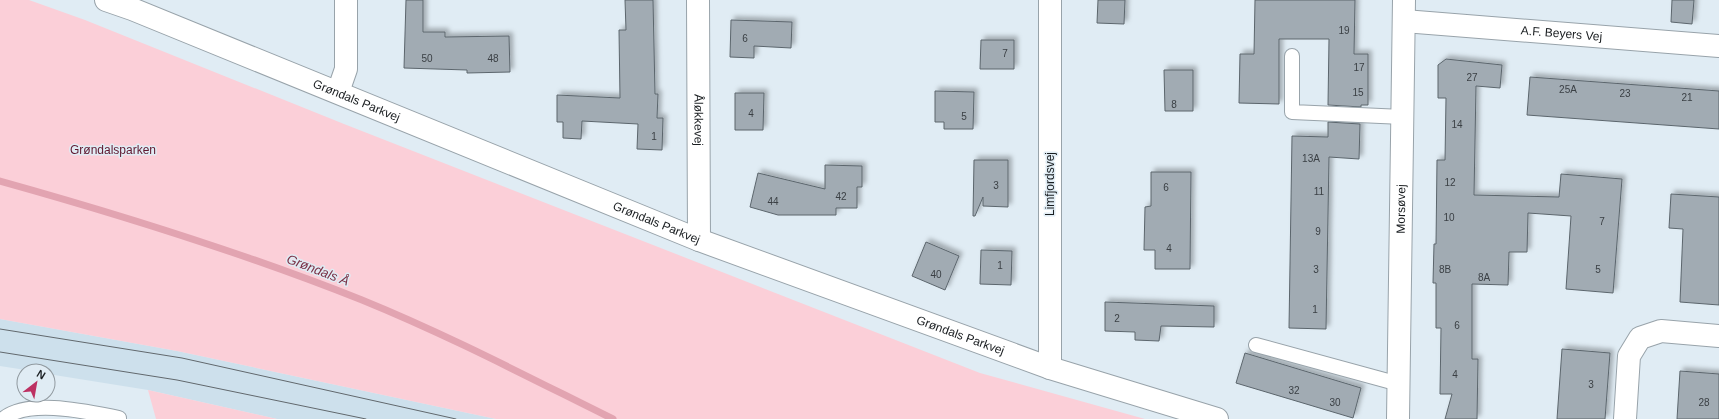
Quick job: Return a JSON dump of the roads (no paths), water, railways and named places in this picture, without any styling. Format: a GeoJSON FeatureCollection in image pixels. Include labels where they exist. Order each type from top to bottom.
{"type":"FeatureCollection","features":[{"type":"Feature","properties":{"kind":"street","name":"Grøndals Parkvej"},"geometry":{"type":"LineString","coordinates":[[106,0],[132,9],[338,92],[699,240],[1050,368],[1217,419]]}},
{"type":"Feature","properties":{"kind":"street"},"geometry":{"type":"LineString","coordinates":[[338,92],[346,69],[346,0]]}},
{"type":"Feature","properties":{"kind":"street","name":"Åløkkevej"},"geometry":{"type":"LineString","coordinates":[[698,0],[699,240]]}},
{"type":"Feature","properties":{"kind":"street","name":"Limfjordsvej"},"geometry":{"type":"LineString","coordinates":[[1050,0],[1050,368]]}},
{"type":"Feature","properties":{"kind":"street","name":"Morsøvej"},"geometry":{"type":"LineString","coordinates":[[1398,419],[1404,0]]}},
{"type":"Feature","properties":{"kind":"street","name":"A.F. Beyers Vej"},"geometry":{"type":"LineString","coordinates":[[1404,21],[1719,46]]}},
{"type":"Feature","properties":{"kind":"street"},"geometry":{"type":"LineString","coordinates":[[1625,419],[1629,356],[1640,338],[1661,331],[1719,336]]}},
{"type":"Feature","properties":{"kind":"lane"},"geometry":{"type":"LineString","coordinates":[[1292,56],[1292,112],[1402,117]]}},
{"type":"Feature","properties":{"kind":"lane"},"geometry":{"type":"LineString","coordinates":[[1256,346],[1399,384]]}},
{"type":"Feature","properties":{"kind":"lane"},"geometry":{"type":"LineString","coordinates":[[2,419],[13,412],[47,408],[91,412],[119,418]]}},
{"type":"Feature","properties":{"kind":"waterway","name":"Grøndals Å"},"geometry":{"type":"LineString","coordinates":[[0,181],[91,207],[228,251],[273,266],[362,300],[457,342],[613,419]]}},
{"type":"Feature","properties":{"kind":"tram line"},"geometry":{"type":"LineString","coordinates":[[0,329],[182,358],[456,419]]}},
{"type":"Feature","properties":{"kind":"tram line"},"geometry":{"type":"LineString","coordinates":[[0,352],[177,380],[366,419]]}},
{"type":"Feature","properties":{"kind":"park label","name":"Grøndalsparken"},"geometry":{"type":"Point","coordinates":[113,150]}}]}
